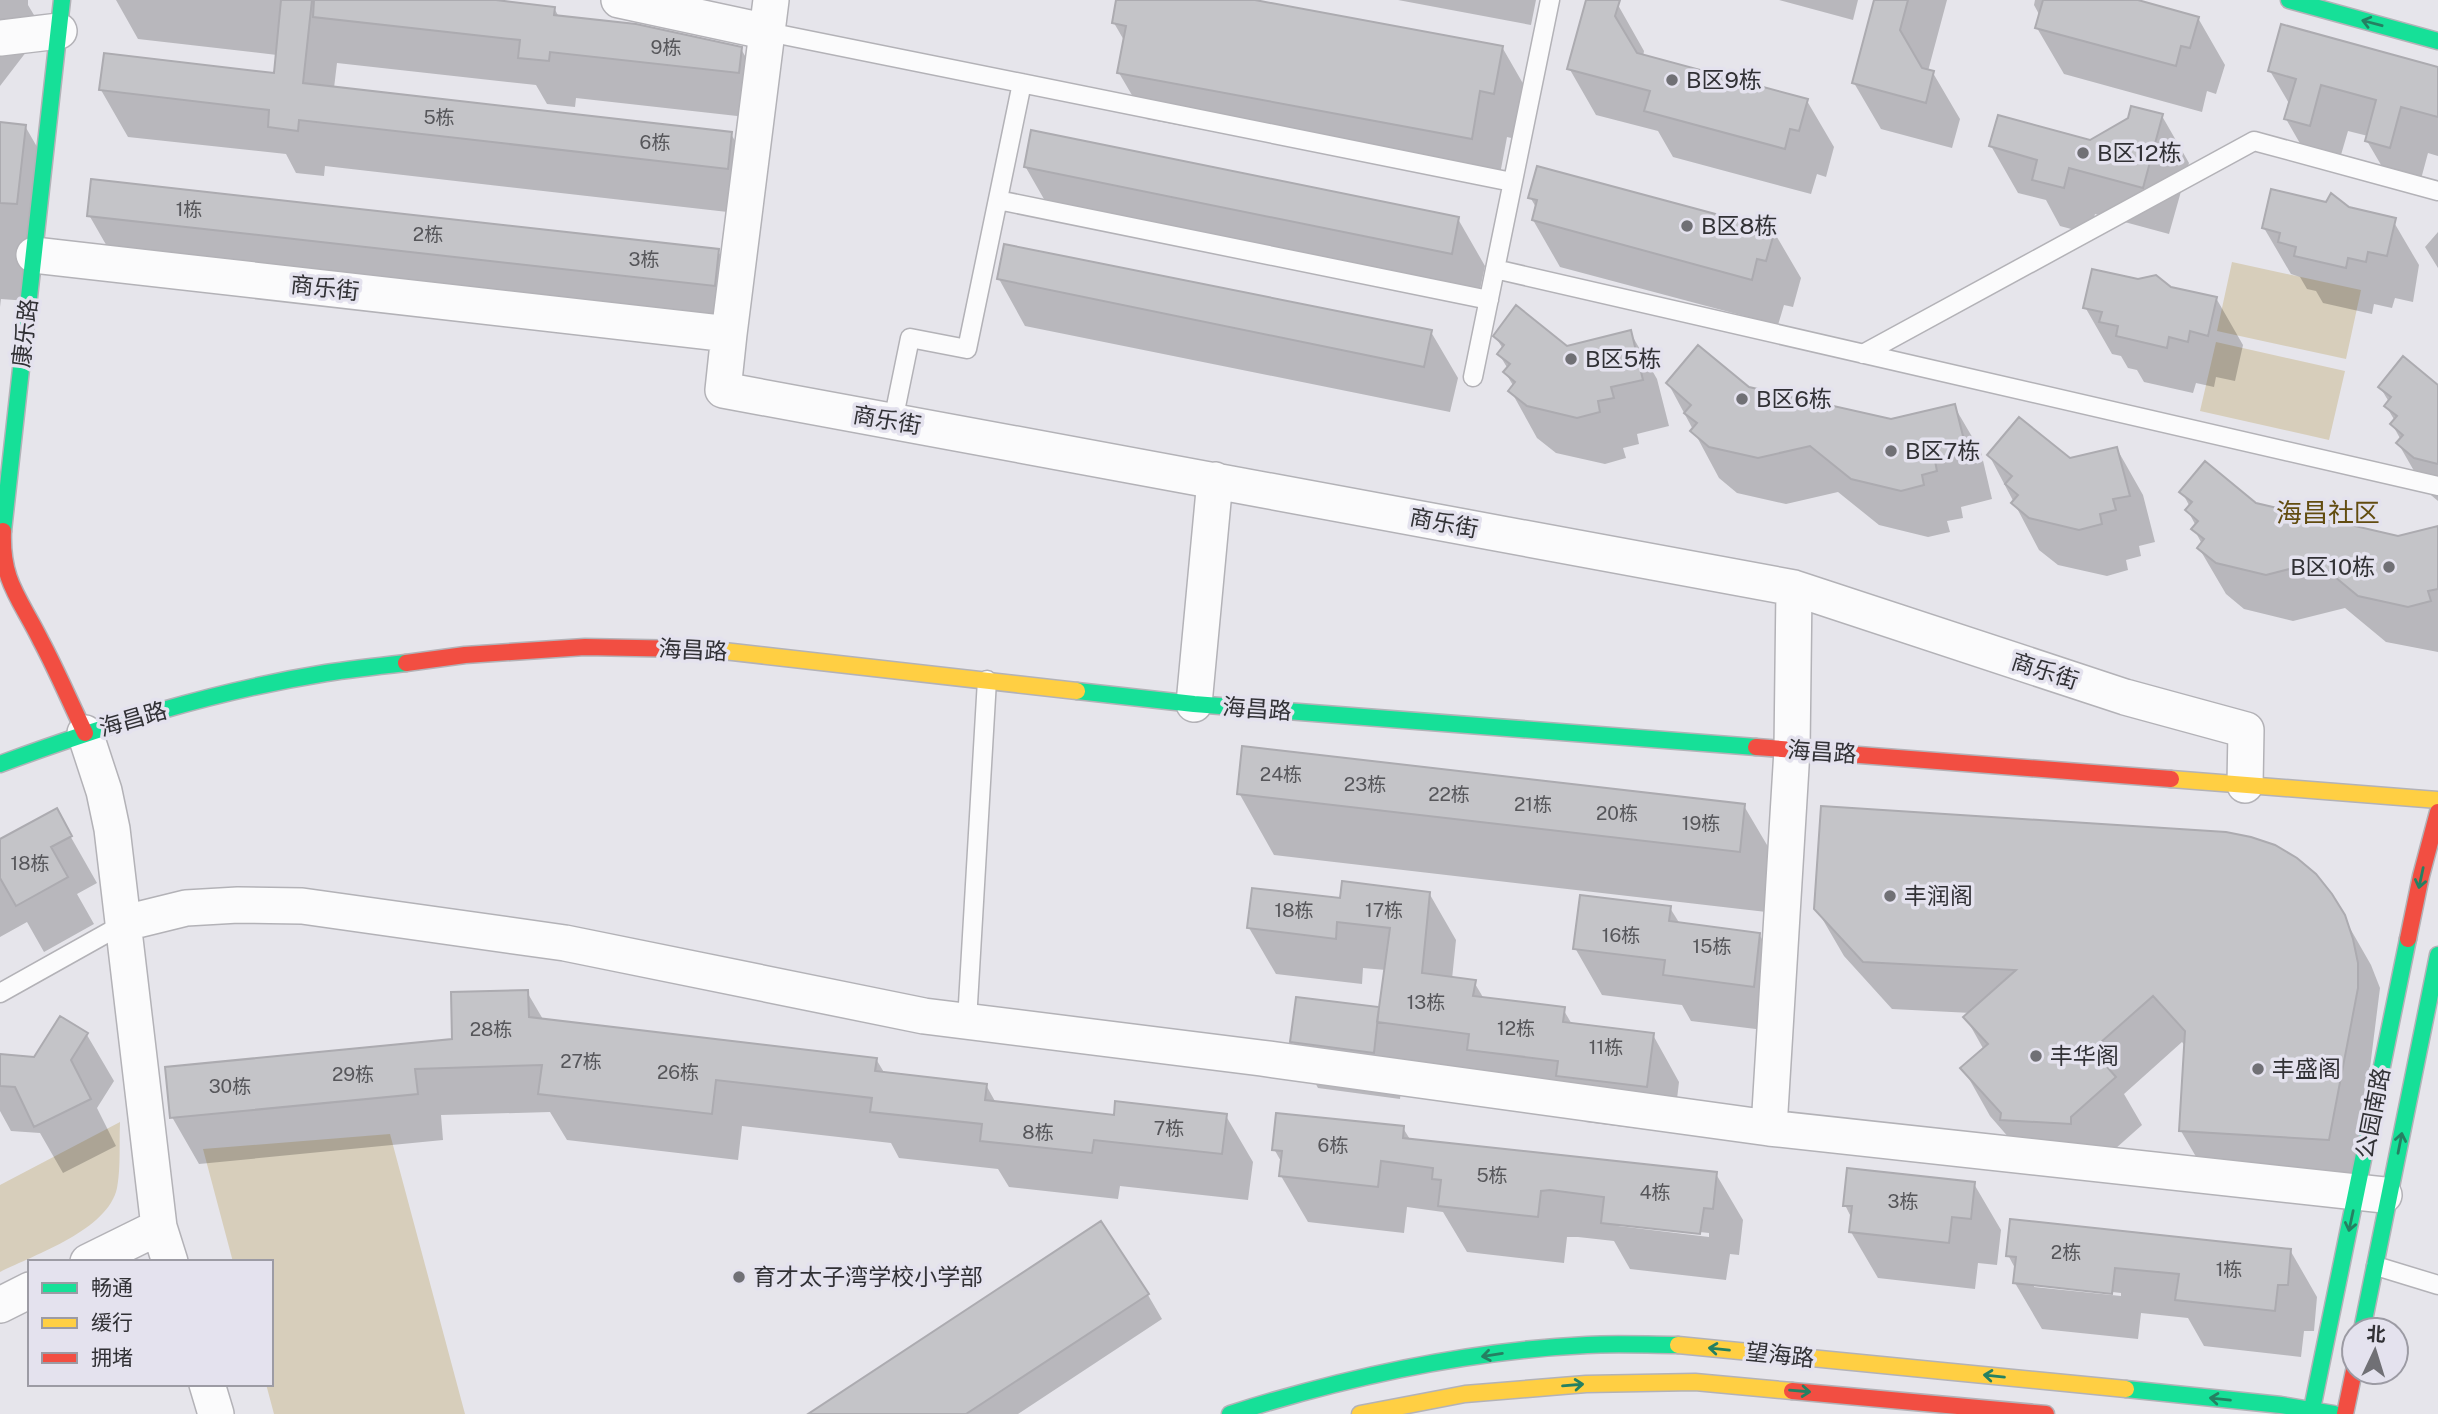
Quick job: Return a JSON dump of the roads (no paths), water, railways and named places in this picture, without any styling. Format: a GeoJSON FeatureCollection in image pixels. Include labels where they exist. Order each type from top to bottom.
{"type":"FeatureCollection","features":[{"type":"Feature","properties":{"kind":"street"},"geometry":{"type":"LineString","coordinates":[[619,0],[769,16],[729,334]]}},
{"type":"Feature","properties":{"kind":"street"},"geometry":{"type":"LineString","coordinates":[[2289,0],[2438,41]]}},
{"type":"Feature","properties":{"kind":"street"},"geometry":{"type":"LineString","coordinates":[[0,38],[61,15]]}},
{"type":"Feature","properties":{"kind":"street","name":"康乐路"},"geometry":{"type":"LineString","coordinates":[[61,15],[3,520],[2,553],[8,581],[41,640],[85,733]]}},
{"type":"Feature","properties":{"kind":"street","name":"商乐街"},"geometry":{"type":"LineString","coordinates":[[34,255],[729,334],[723,390],[1794,588],[2125,697],[2246,730],[2245,785]]}},
{"type":"Feature","properties":{"kind":"street"},"geometry":{"type":"LineString","coordinates":[[1195,704],[1215,480]]}},
{"type":"Feature","properties":{"kind":"street"},"geometry":{"type":"LineString","coordinates":[[1769,1128],[1792,750],[1794,588]]}},
{"type":"Feature","properties":{"kind":"street","name":"海昌路"},"geometry":{"type":"LineString","coordinates":[[0,764],[85,733],[208,698],[325,673],[465,655],[585,648],[706,649],[1195,704],[2438,800]]}},
{"type":"Feature","properties":{"kind":"street"},"geometry":{"type":"LineString","coordinates":[[85,733],[104,791],[125,923],[159,1227],[169,1260]]}},
{"type":"Feature","properties":{"kind":"street","name":"公园南路"},"geometry":{"type":"LineString","coordinates":[[2365,1316],[2376,1266],[2373,1194],[2421,876],[2438,812]]}},
{"type":"Feature","properties":{"kind":"street"},"geometry":{"type":"LineString","coordinates":[[125,923],[186,908],[302,906],[565,943],[924,1016],[1261,1058],[1769,1128],[2373,1194]]}},
{"type":"Feature","properties":{"kind":"street","name":"公园南路"},"geometry":{"type":"LineString","coordinates":[[2312,1412],[2438,955]]}},
{"type":"Feature","properties":{"kind":"street"},"geometry":{"type":"LineString","coordinates":[[92,1260],[159,1227]]}},
{"type":"Feature","properties":{"kind":"street"},"geometry":{"type":"LineString","coordinates":[[0,1305],[28,1291]]}},
{"type":"Feature","properties":{"kind":"street","name":"望海路"},"geometry":{"type":"LineString","coordinates":[[1230,1414],[1276,1399],[1390,1372],[1500,1353],[1586,1345],[1685,1345],[2334,1414]]}},
{"type":"Feature","properties":{"kind":"street","name":"望海路"},"geometry":{"type":"LineString","coordinates":[[1360,1414],[1465,1394],[1586,1384],[1695,1382],[2046,1414]]}},
{"type":"Feature","properties":{"kind":"street"},"geometry":{"type":"LineString","coordinates":[[208,1386],[216,1414]]}},
{"type":"Feature","properties":{"kind":"street"},"geometry":{"type":"LineString","coordinates":[[2345,1414],[2351,1386]]}},
{"type":"Feature","properties":{"kind":"lane"},"geometry":{"type":"LineString","coordinates":[[1473,377],[1547,0]]}},
{"type":"Feature","properties":{"kind":"lane"},"geometry":{"type":"LineString","coordinates":[[769,16],[1022,83],[1512,182]]}},
{"type":"Feature","properties":{"kind":"lane"},"geometry":{"type":"LineString","coordinates":[[893,421],[910,338],[967,349],[1022,83]]}},
{"type":"Feature","properties":{"kind":"lane"},"geometry":{"type":"LineString","coordinates":[[1863,354],[2254,141],[2438,191]]}},
{"type":"Feature","properties":{"kind":"lane"},"geometry":{"type":"LineString","coordinates":[[998,200],[1489,300]]}},
{"type":"Feature","properties":{"kind":"lane"},"geometry":{"type":"LineString","coordinates":[[1495,269],[2438,486]]}},
{"type":"Feature","properties":{"kind":"lane"},"geometry":{"type":"LineString","coordinates":[[967,1021],[987,680]]}},
{"type":"Feature","properties":{"kind":"lane"},"geometry":{"type":"LineString","coordinates":[[0,992],[125,923]]}},
{"type":"Feature","properties":{"kind":"lane"},"geometry":{"type":"LineString","coordinates":[[2376,1266],[2438,1285]]}},
{"type":"Feature","properties":{"kind":"place","name":"B区9栋"},"geometry":{"type":"Point","coordinates":[1672,80]}},
{"type":"Feature","properties":{"kind":"place","name":"B区12栋"},"geometry":{"type":"Point","coordinates":[2083,153]}},
{"type":"Feature","properties":{"kind":"place","name":"B区8栋"},"geometry":{"type":"Point","coordinates":[1687,226]}},
{"type":"Feature","properties":{"kind":"place","name":"B区5栋"},"geometry":{"type":"Point","coordinates":[1571,359]}},
{"type":"Feature","properties":{"kind":"place","name":"B区6栋"},"geometry":{"type":"Point","coordinates":[1742,399]}},
{"type":"Feature","properties":{"kind":"place","name":"B区7栋"},"geometry":{"type":"Point","coordinates":[1891,451]}},
{"type":"Feature","properties":{"kind":"place","name":"B区10栋"},"geometry":{"type":"Point","coordinates":[2389,567]}},
{"type":"Feature","properties":{"kind":"place","name":"丰润阁"},"geometry":{"type":"Point","coordinates":[1890,896]}},
{"type":"Feature","properties":{"kind":"place","name":"丰华阁"},"geometry":{"type":"Point","coordinates":[2036,1056]}},
{"type":"Feature","properties":{"kind":"place","name":"丰盛阁"},"geometry":{"type":"Point","coordinates":[2258,1069]}},
{"type":"Feature","properties":{"kind":"place","name":"育才太子湾学校小学部"},"geometry":{"type":"Point","coordinates":[739,1277]}},
{"type":"Feature","properties":{"kind":"district","name":"海昌社区"},"geometry":{"type":"Point","coordinates":[2328,513]}}]}
